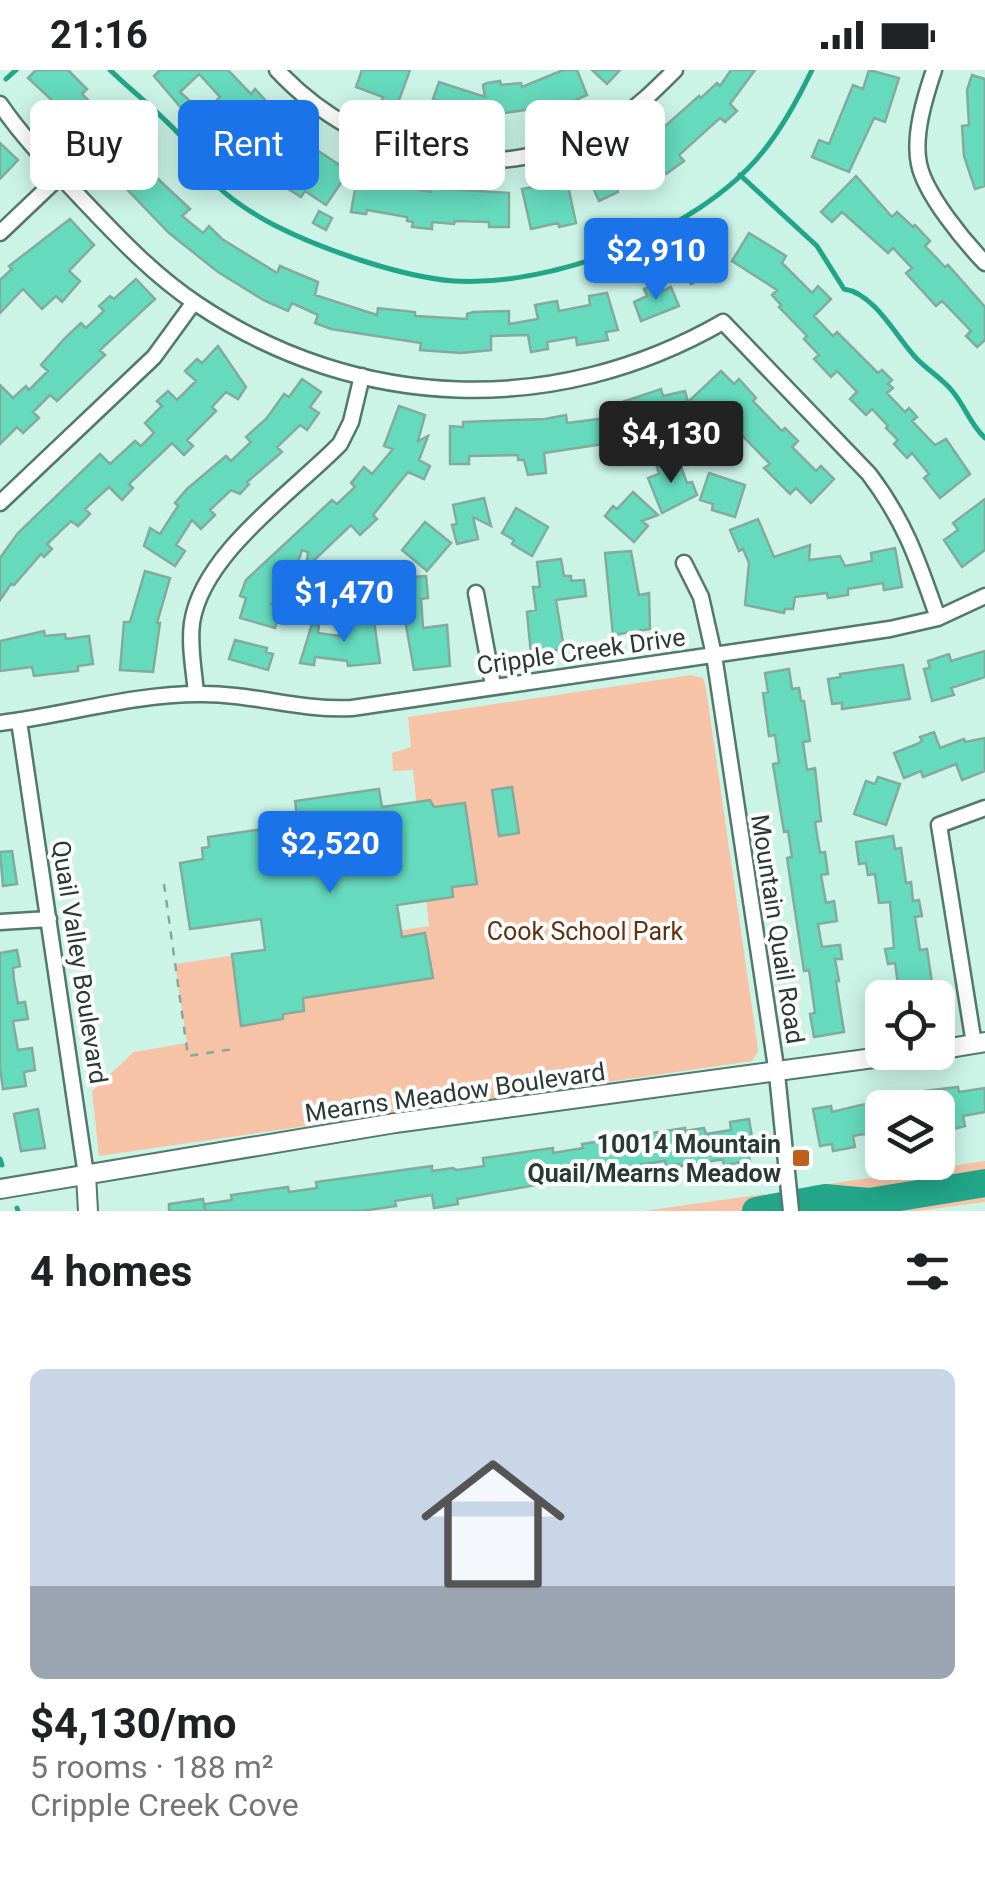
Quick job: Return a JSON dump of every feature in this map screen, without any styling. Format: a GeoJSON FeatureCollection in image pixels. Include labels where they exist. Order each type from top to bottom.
{"type":"FeatureCollection","features":[{"type":"Feature","properties":{"kind":"street"},"geometry":{"type":"LineString","coordinates":[[277,70],[320,110],[379,143],[424,156],[488,160],[538,154],[588,136],[628,113],[675,70]]}},
{"type":"Feature","properties":{"kind":"street"},"geometry":{"type":"LineString","coordinates":[[934,70],[920,125],[919,165],[948,220],[985,263]]}},
{"type":"Feature","properties":{"kind":"street"},"geometry":{"type":"LineString","coordinates":[[0,104],[30,142]]}},
{"type":"Feature","properties":{"kind":"street"},"geometry":{"type":"LineString","coordinates":[[0,233],[45,190]]}},
{"type":"Feature","properties":{"kind":"street"},"geometry":{"type":"LineString","coordinates":[[73,190],[138,258],[194,302],[248,336],[298,358],[362,376],[464,390],[576,381],[650,360],[723,322],[890,502],[912,542],[938,618]]}},
{"type":"Feature","properties":{"kind":"street"},"geometry":{"type":"LineString","coordinates":[[0,504],[154,357],[194,302]]}},
{"type":"Feature","properties":{"kind":"street"},"geometry":{"type":"LineString","coordinates":[[196,693],[191,637],[196,606],[208,579],[227,552],[340,444],[351,422],[362,376]]}},
{"type":"Feature","properties":{"kind":"street","name":"Mountain Quail Road"},"geometry":{"type":"LineString","coordinates":[[684,563],[701,597],[714,655],[777,1074],[791,1211]]}},
{"type":"Feature","properties":{"kind":"street"},"geometry":{"type":"LineString","coordinates":[[476,593],[493,686]]}},
{"type":"Feature","properties":{"kind":"street","name":"Cripple Creek Drive"},"geometry":{"type":"LineString","coordinates":[[0,723],[196,693],[326,710],[352,708],[890,629],[938,618],[985,596]]}},
{"type":"Feature","properties":{"kind":"street","name":"Quail Valley Boulevard"},"geometry":{"type":"LineString","coordinates":[[18,720],[86,1175],[88,1211]]}},
{"type":"Feature","properties":{"kind":"street"},"geometry":{"type":"LineString","coordinates":[[955,1047],[980,1043],[940,825],[985,808]]}},
{"type":"Feature","properties":{"kind":"street"},"geometry":{"type":"LineString","coordinates":[[0,922],[49,918]]}},
{"type":"Feature","properties":{"kind":"street","name":"Mearns Meadow Boulevard"},"geometry":{"type":"LineString","coordinates":[[0,1189],[395,1123],[865,1060]]}},
{"type":"Feature","properties":{"kind":"path"},"geometry":{"type":"LineString","coordinates":[[164,884],[188,1056],[234,1049]]}},
{"type":"Feature","properties":{"kind":"green space","name":"Cook School Park"},"geometry":{"type":"Polygon","coordinates":[[[691,675],[703,678],[706,688],[757,1042],[758,1051],[752,1061],[99,1156],[92,1091],[134,1052],[187,1043],[175,964],[429,926],[413,770],[393,771],[392,753],[411,747],[408,717],[691,675]]]}},
{"type":"Feature","properties":{"kind":"green space"},"geometry":{"type":"Polygon","coordinates":[[[985,1161],[985,1202],[918,1211],[817,1211],[814,1186],[865,1179],[955,1180],[955,1165],[985,1161]]]}},
{"type":"Feature","properties":{"kind":"green space"},"geometry":{"type":"Polygon","coordinates":[[[764,1194],[766,1211],[643,1211],[764,1194]]]}},
{"type":"Feature","properties":{"kind":"building"},"geometry":{"type":"Polygon","coordinates":[[[36,70],[68,70],[87,89],[82,94],[88,100],[52,100],[28,78],[36,70]]]}},
{"type":"Feature","properties":{"kind":"building"},"geometry":{"type":"Polygon","coordinates":[[[160,70],[228,70],[251,94],[255,89],[265,100],[217,100],[220,97],[199,74],[180,92],[189,100],[178,100],[178,104],[154,76],[160,70]]]}},
{"type":"Feature","properties":{"kind":"building"},"geometry":{"type":"Polygon","coordinates":[[[362,70],[410,70],[399,100],[382,100],[383,97],[356,87],[362,70]]]}},
{"type":"Feature","properties":{"kind":"building"},"geometry":{"type":"Polygon","coordinates":[[[563,70],[577,70],[587,95],[576,100],[525,100],[525,110],[505,113],[505,100],[433,99],[439,82],[485,97],[483,85],[487,83],[521,83],[522,87],[563,70]]]}},
{"type":"Feature","properties":{"kind":"building"},"geometry":{"type":"Polygon","coordinates":[[[592,70],[620,70],[607,84],[592,70]]]}},
{"type":"Feature","properties":{"kind":"building"},"geometry":{"type":"Polygon","coordinates":[[[731,70],[755,70],[730,104],[737,111],[725,122],[720,118],[679,155],[684,161],[666,174],[665,126],[699,96],[717,83],[720,86],[731,70]]]}},
{"type":"Feature","properties":{"kind":"building"},"geometry":{"type":"Polygon","coordinates":[[[869,70],[899,78],[885,122],[874,118],[849,172],[812,157],[819,140],[829,144],[853,85],[863,89],[869,70]]]}},
{"type":"Feature","properties":{"kind":"building"},"geometry":{"type":"Polygon","coordinates":[[[972,75],[985,79],[985,186],[975,189],[964,156],[962,126],[969,125],[967,90],[972,75]]]}},
{"type":"Feature","properties":{"kind":"building"},"geometry":{"type":"Polygon","coordinates":[[[0,143],[18,160],[0,179],[0,143]]]}},
{"type":"Feature","properties":{"kind":"building"},"geometry":{"type":"Polygon","coordinates":[[[319,151],[339,164],[339,186],[326,205],[305,191],[301,197],[290,190],[319,190],[319,151]]]}},
{"type":"Feature","properties":{"kind":"building"},"geometry":{"type":"Polygon","coordinates":[[[856,176],[892,217],[897,212],[915,225],[930,241],[925,246],[945,267],[948,265],[985,307],[985,340],[977,347],[966,336],[971,331],[942,301],[936,306],[906,273],[912,268],[893,248],[888,253],[842,212],[832,222],[821,212],[856,176]]]}},
{"type":"Feature","properties":{"kind":"building"},"geometry":{"type":"Polygon","coordinates":[[[158,179],[190,209],[182,216],[203,233],[209,226],[222,239],[277,273],[280,266],[318,282],[315,295],[377,315],[378,308],[415,312],[415,316],[467,319],[467,314],[473,312],[509,311],[509,324],[538,319],[535,305],[557,301],[559,311],[590,305],[589,296],[607,293],[618,330],[606,332],[608,340],[577,345],[576,337],[547,342],[548,349],[531,352],[528,335],[491,336],[491,350],[420,350],[421,343],[331,329],[315,323],[318,315],[292,303],[288,311],[265,301],[218,272],[169,233],[128,190],[158,190],[158,179]]]}},
{"type":"Feature","properties":{"kind":"building"},"geometry":{"type":"Polygon","coordinates":[[[522,189],[569,190],[576,223],[531,229],[522,189]]]}},
{"type":"Feature","properties":{"kind":"building"},"geometry":{"type":"Polygon","coordinates":[[[355,190],[509,193],[509,227],[455,221],[432,222],[432,229],[412,227],[413,222],[407,221],[407,217],[367,210],[366,214],[351,212],[355,190]]]}},
{"type":"Feature","properties":{"kind":"building"},"geometry":{"type":"Polygon","coordinates":[[[594,190],[617,190],[618,192],[599,201],[594,190]]]}},
{"type":"Feature","properties":{"kind":"building"},"geometry":{"type":"Polygon","coordinates":[[[319,211],[332,218],[326,230],[313,223],[319,211]]]}},
{"type":"Feature","properties":{"kind":"building"},"geometry":{"type":"Polygon","coordinates":[[[70,219],[94,245],[69,271],[80,281],[62,302],[56,296],[42,309],[23,289],[0,313],[0,280],[12,269],[9,266],[70,219]]]}},
{"type":"Feature","properties":{"kind":"building"},"geometry":{"type":"Polygon","coordinates":[[[749,233],[786,256],[782,263],[812,293],[818,286],[831,299],[814,316],[833,336],[837,332],[878,373],[882,370],[892,380],[888,384],[893,388],[887,393],[905,412],[909,408],[917,417],[912,421],[935,445],[946,439],[970,474],[940,498],[924,478],[929,474],[912,453],[907,458],[894,444],[898,440],[888,426],[872,409],[866,415],[850,399],[857,392],[837,371],[831,377],[814,359],[819,355],[804,339],[807,336],[772,295],[777,290],[732,261],[749,233]]]}},
{"type":"Feature","properties":{"kind":"building"},"geometry":{"type":"Polygon","coordinates":[[[710,234],[724,257],[702,269],[706,275],[691,284],[674,255],[710,234]]]}},
{"type":"Feature","properties":{"kind":"building"},"geometry":{"type":"Polygon","coordinates":[[[136,279],[155,299],[100,350],[105,355],[57,401],[50,395],[33,412],[39,418],[23,433],[17,427],[0,444],[0,385],[13,398],[26,386],[29,390],[48,371],[41,365],[65,338],[81,323],[86,328],[104,311],[99,306],[110,296],[114,299],[136,279]]]}},
{"type":"Feature","properties":{"kind":"building"},"geometry":{"type":"Polygon","coordinates":[[[655,285],[658,293],[671,287],[679,306],[641,321],[634,302],[647,296],[644,289],[655,285]]]}},
{"type":"Feature","properties":{"kind":"building"},"geometry":{"type":"Polygon","coordinates":[[[218,346],[246,387],[238,399],[226,392],[212,407],[216,411],[187,440],[193,446],[184,455],[172,443],[129,484],[133,488],[122,500],[109,487],[85,509],[90,514],[78,526],[71,521],[47,544],[52,549],[44,557],[41,554],[0,600],[0,558],[18,533],[100,454],[110,464],[135,441],[141,446],[154,433],[145,423],[162,406],[157,401],[168,391],[177,400],[196,381],[185,371],[197,359],[202,363],[218,346]]]}},
{"type":"Feature","properties":{"kind":"building"},"geometry":{"type":"Polygon","coordinates":[[[721,371],[734,384],[739,379],[756,398],[753,401],[782,431],[785,428],[798,441],[792,447],[816,471],[821,466],[834,479],[811,503],[796,488],[790,494],[764,468],[770,464],[730,423],[710,412],[657,430],[656,426],[630,432],[631,436],[610,443],[544,453],[546,473],[528,475],[524,460],[518,460],[518,455],[469,456],[469,464],[450,464],[450,426],[566,415],[567,423],[598,419],[612,415],[610,409],[620,407],[619,403],[661,389],[663,396],[685,391],[688,402],[721,371]]]}},
{"type":"Feature","properties":{"kind":"building"},"geometry":{"type":"Polygon","coordinates":[[[302,379],[321,392],[310,407],[319,413],[307,430],[300,425],[277,447],[282,452],[247,482],[240,494],[231,490],[210,510],[215,515],[201,529],[192,520],[176,545],[185,551],[175,566],[144,546],[150,528],[160,534],[178,506],[175,503],[187,489],[226,456],[231,461],[251,442],[246,437],[267,418],[284,394],[289,397],[302,379]]]}},
{"type":"Feature","properties":{"kind":"building"},"geometry":{"type":"Polygon","coordinates":[[[399,406],[425,415],[418,441],[428,436],[419,460],[430,466],[424,479],[408,472],[373,515],[377,519],[360,535],[351,525],[306,568],[308,552],[302,550],[290,586],[271,604],[282,607],[275,628],[240,618],[246,598],[240,596],[246,580],[332,500],[337,504],[355,487],[351,483],[364,467],[372,474],[393,449],[384,446],[399,406]]]}},
{"type":"Feature","properties":{"kind":"building"},"geometry":{"type":"Polygon","coordinates":[[[678,459],[687,483],[692,482],[697,495],[662,513],[648,478],[659,474],[657,467],[678,459]]]}},
{"type":"Feature","properties":{"kind":"building"},"geometry":{"type":"Polygon","coordinates":[[[709,473],[745,485],[735,517],[712,510],[713,504],[700,500],[709,473]]]}},
{"type":"Feature","properties":{"kind":"building"},"geometry":{"type":"Polygon","coordinates":[[[633,492],[658,515],[642,521],[648,526],[634,542],[605,516],[633,492]]]}},
{"type":"Feature","properties":{"kind":"building"},"geometry":{"type":"Polygon","coordinates":[[[484,498],[491,526],[473,517],[478,539],[457,544],[452,525],[457,524],[453,505],[484,498]]]}},
{"type":"Feature","properties":{"kind":"building"},"geometry":{"type":"Polygon","coordinates":[[[985,499],[985,550],[962,567],[944,540],[958,530],[953,523],[985,499]]]}},
{"type":"Feature","properties":{"kind":"building"},"geometry":{"type":"Polygon","coordinates":[[[516,508],[548,527],[532,556],[502,533],[516,508]]]}},
{"type":"Feature","properties":{"kind":"building"},"geometry":{"type":"Polygon","coordinates":[[[758,519],[774,557],[810,545],[809,560],[840,556],[845,566],[872,561],[871,553],[895,548],[902,587],[884,590],[883,583],[848,589],[848,595],[795,597],[793,609],[785,609],[784,613],[745,605],[749,563],[730,530],[758,519]]]}},
{"type":"Feature","properties":{"kind":"building"},"geometry":{"type":"Polygon","coordinates":[[[425,522],[451,543],[427,571],[402,550],[425,522]]]}},
{"type":"Feature","properties":{"kind":"building"},"geometry":{"type":"Polygon","coordinates":[[[631,551],[639,595],[649,593],[650,629],[613,635],[605,553],[631,551]]]}},
{"type":"Feature","properties":{"kind":"building"},"geometry":{"type":"Polygon","coordinates":[[[561,559],[564,576],[571,576],[571,581],[584,580],[586,596],[556,600],[564,649],[531,654],[527,612],[536,610],[533,587],[540,587],[537,562],[561,559]]]}},
{"type":"Feature","properties":{"kind":"building"},"geometry":{"type":"Polygon","coordinates":[[[145,571],[170,578],[157,623],[153,672],[120,670],[124,622],[130,622],[145,571]]]}},
{"type":"Feature","properties":{"kind":"building"},"geometry":{"type":"Polygon","coordinates":[[[426,576],[428,598],[421,599],[423,628],[447,625],[450,666],[414,670],[405,620],[399,620],[396,578],[426,576]]]}},
{"type":"Feature","properties":{"kind":"building"},"geometry":{"type":"Polygon","coordinates":[[[374,621],[380,663],[348,666],[347,661],[315,657],[314,665],[300,663],[312,624],[319,625],[318,633],[340,636],[338,627],[374,621]]]}},
{"type":"Feature","properties":{"kind":"building"},"geometry":{"type":"Polygon","coordinates":[[[44,631],[45,636],[65,634],[66,639],[89,636],[93,664],[78,666],[78,671],[34,676],[32,667],[0,671],[0,641],[44,631]]]}},
{"type":"Feature","properties":{"kind":"building"},"geometry":{"type":"Polygon","coordinates":[[[235,640],[267,648],[266,652],[273,654],[268,670],[229,659],[235,640]]]}},
{"type":"Feature","properties":{"kind":"building"},"geometry":{"type":"Polygon","coordinates":[[[985,651],[985,677],[951,688],[954,695],[932,701],[924,669],[930,668],[928,661],[949,654],[951,661],[985,651]]]}},
{"type":"Feature","properties":{"kind":"building"},"geometry":{"type":"Polygon","coordinates":[[[903,665],[910,699],[842,709],[842,703],[832,704],[828,679],[903,665]]]}},
{"type":"Feature","properties":{"kind":"building"},"geometry":{"type":"Polygon","coordinates":[[[789,669],[792,689],[799,688],[804,701],[810,741],[803,742],[807,770],[815,768],[821,821],[815,822],[828,874],[821,875],[826,903],[834,901],[837,921],[818,924],[822,947],[840,945],[842,959],[835,959],[844,1032],[814,1037],[809,970],[804,971],[787,858],[792,857],[773,764],[779,763],[775,735],[769,736],[763,693],[768,692],[765,673],[789,669]]]}},
{"type":"Feature","properties":{"kind":"building"},"geometry":{"type":"Polygon","coordinates":[[[934,732],[940,748],[964,739],[965,742],[985,738],[985,771],[962,780],[956,764],[923,777],[921,771],[904,778],[894,753],[934,732]]]}},
{"type":"Feature","properties":{"kind":"building"},"geometry":{"type":"Polygon","coordinates":[[[878,777],[900,784],[886,825],[854,814],[866,781],[875,784],[878,777]]]}},
{"type":"Feature","properties":{"kind":"building"},"geometry":{"type":"Polygon","coordinates":[[[512,787],[519,833],[499,836],[492,790],[512,787]]]}},
{"type":"Feature","properties":{"kind":"building"},"geometry":{"type":"Polygon","coordinates":[[[379,789],[382,807],[430,800],[434,807],[465,803],[477,884],[452,887],[453,897],[397,905],[402,937],[425,933],[433,978],[303,998],[304,1011],[241,1026],[232,954],[265,950],[261,919],[190,929],[180,863],[203,859],[202,848],[209,847],[208,837],[298,824],[295,801],[379,789]]]}},
{"type":"Feature","properties":{"kind":"building"},"geometry":{"type":"Polygon","coordinates":[[[893,836],[895,849],[901,848],[906,883],[911,882],[913,901],[919,900],[922,916],[915,917],[920,950],[927,949],[932,980],[897,980],[895,963],[888,964],[885,949],[894,948],[890,902],[879,903],[875,874],[868,875],[866,863],[859,864],[856,842],[893,836]]]}},
{"type":"Feature","properties":{"kind":"building"},"geometry":{"type":"Polygon","coordinates":[[[12,851],[17,884],[3,886],[0,852],[12,851]]]}},
{"type":"Feature","properties":{"kind":"building"},"geometry":{"type":"Polygon","coordinates":[[[17,950],[20,966],[13,968],[14,980],[18,1003],[25,1002],[28,1019],[13,1021],[18,1050],[32,1048],[35,1070],[24,1072],[26,1086],[3,1089],[0,953],[17,950]]]}},
{"type":"Feature","properties":{"kind":"building"},"geometry":{"type":"Polygon","coordinates":[[[958,1087],[959,1092],[985,1088],[985,1112],[963,1116],[965,1126],[955,1129],[955,1090],[933,1090],[958,1087]]]}},
{"type":"Feature","properties":{"kind":"building"},"geometry":{"type":"Polygon","coordinates":[[[865,1104],[865,1134],[853,1136],[855,1147],[833,1151],[832,1144],[820,1146],[813,1109],[831,1106],[832,1112],[865,1104]]]}},
{"type":"Feature","properties":{"kind":"building"},"geometry":{"type":"Polygon","coordinates":[[[38,1109],[45,1148],[21,1151],[14,1114],[38,1109]]]}},
{"type":"Feature","properties":{"kind":"building"},"geometry":{"type":"Polygon","coordinates":[[[749,1119],[755,1155],[749,1156],[750,1161],[666,1166],[665,1161],[557,1177],[558,1181],[457,1199],[458,1204],[434,1208],[432,1195],[362,1211],[205,1211],[205,1204],[232,1200],[231,1195],[288,1187],[289,1192],[317,1188],[316,1182],[432,1166],[432,1171],[457,1170],[484,1166],[483,1158],[553,1148],[553,1153],[583,1148],[582,1144],[685,1128],[704,1128],[706,1134],[731,1130],[730,1122],[749,1119]]]}},
{"type":"Feature","properties":{"kind":"building"},"geometry":{"type":"Polygon","coordinates":[[[203,1199],[205,1211],[169,1211],[169,1204],[203,1199]]]}},
{"type":"Feature","properties":{"kind":"waterway"},"geometry":{"type":"LineString","coordinates":[[6,79],[16,70]]}},
{"type":"Feature","properties":{"kind":"waterway"},"geometry":{"type":"LineString","coordinates":[[110,70],[178,133],[219,187],[258,216],[362,260],[454,281],[535,275],[578,264],[621,249],[700,208],[761,154],[789,114],[812,70]]}},
{"type":"Feature","properties":{"kind":"waterway"},"geometry":{"type":"LineString","coordinates":[[740,175],[817,246],[844,289],[876,308],[918,360],[949,388],[985,438]]}},
{"type":"Feature","properties":{"kind":"waterway"},"geometry":{"type":"LineString","coordinates":[[0,1159],[2,1165]]}},
{"type":"Feature","properties":{"kind":"waterway"},"geometry":{"type":"LineString","coordinates":[[756,1211],[825,1198],[869,1202],[985,1183]]}},
{"type":"Feature","properties":{"kind":"place","name":"10014 Mountain Quail/Mearns Meadow"},"geometry":{"type":"Point","coordinates":[801,1158]}}]}
